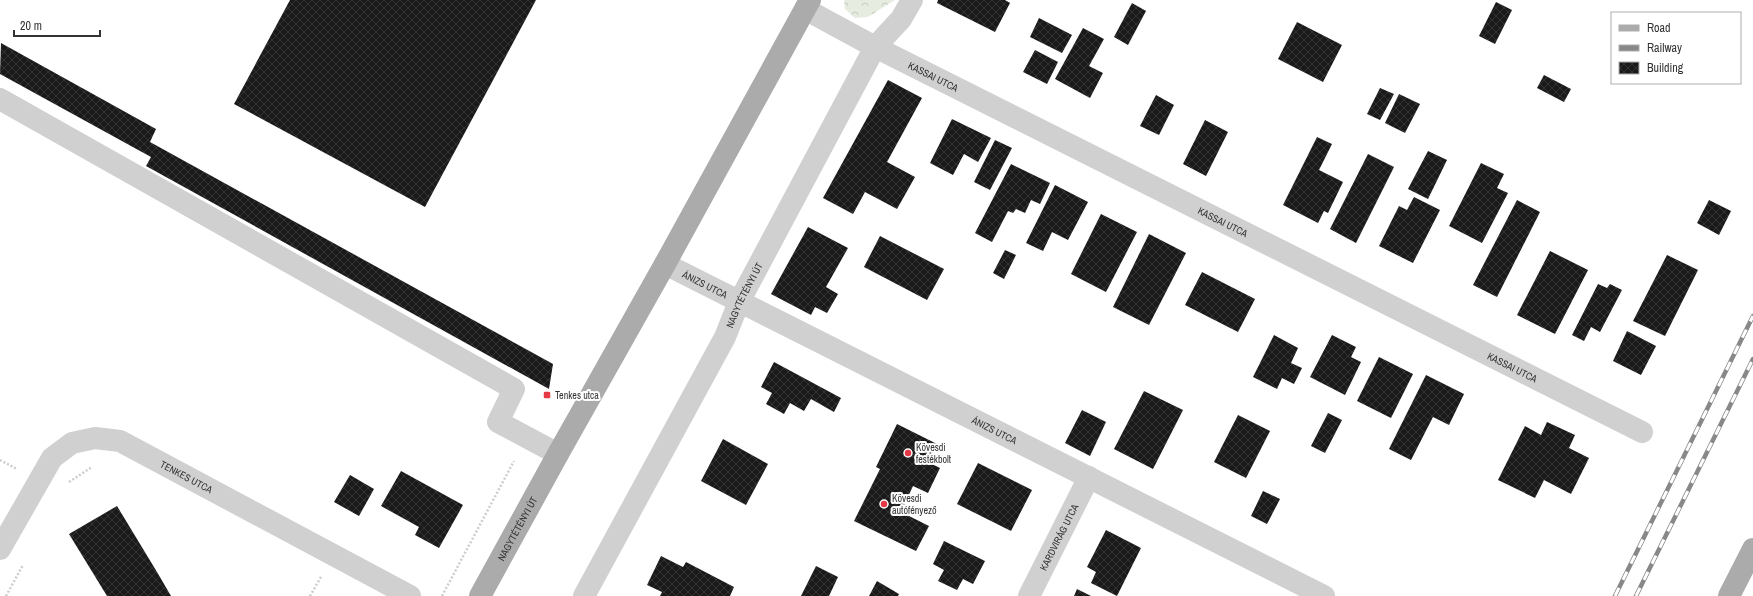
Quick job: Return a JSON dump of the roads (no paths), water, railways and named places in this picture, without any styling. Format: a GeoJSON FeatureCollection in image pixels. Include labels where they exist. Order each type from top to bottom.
{"type":"FeatureCollection","features":[{"type":"Feature","properties":{"kind":"main road","name":"NAGYTÉTÉNYI ÚT"},"geometry":{"type":"LineString","coordinates":[[480,596],[808,4]]}},
{"type":"Feature","properties":{"kind":"main road"},"geometry":{"type":"LineString","coordinates":[[1730,596],[1753,549]]}},
{"type":"Feature","properties":{"kind":"street","name":"NAGYTÉTÉNYI ÚT"},"geometry":{"type":"LineString","coordinates":[[584,596],[725,337],[739,302],[875,47],[901,19],[912,0]]}},
{"type":"Feature","properties":{"kind":"street","name":"KASSAI UTCA"},"geometry":{"type":"LineString","coordinates":[[808,4],[875,47],[1642,432]]}},
{"type":"Feature","properties":{"kind":"street"},"geometry":{"type":"LineString","coordinates":[[0,99],[514,389],[498,422],[558,454]]}},
{"type":"Feature","properties":{"kind":"street","name":"ÁNIZS UTCA"},"geometry":{"type":"LineString","coordinates":[[665,264],[1324,596]]}},
{"type":"Feature","properties":{"kind":"street","name":"TENKES UTCA"},"geometry":{"type":"LineString","coordinates":[[0,549],[52,458],[72,443],[95,438],[120,441],[410,596]]}},
{"type":"Feature","properties":{"kind":"street","name":"KARDVIRÁG UTCA"},"geometry":{"type":"LineString","coordinates":[[1029,596],[1089,477]]}},
{"type":"Feature","properties":{"kind":"railway"},"geometry":{"type":"LineString","coordinates":[[1615,596],[1753,316]]}},
{"type":"Feature","properties":{"kind":"railway"},"geometry":{"type":"LineString","coordinates":[[1636,596],[1753,359]]}},
{"type":"Feature","properties":{"kind":"place","name":"Tenkes utca"},"geometry":{"type":"Point","coordinates":[547,395]}},
{"type":"Feature","properties":{"kind":"place","name":"Kövesdi festékbolt"},"geometry":{"type":"Point","coordinates":[908,453]}},
{"type":"Feature","properties":{"kind":"place","name":"Kövesdi autófényező"},"geometry":{"type":"Point","coordinates":[884,504]}}]}
